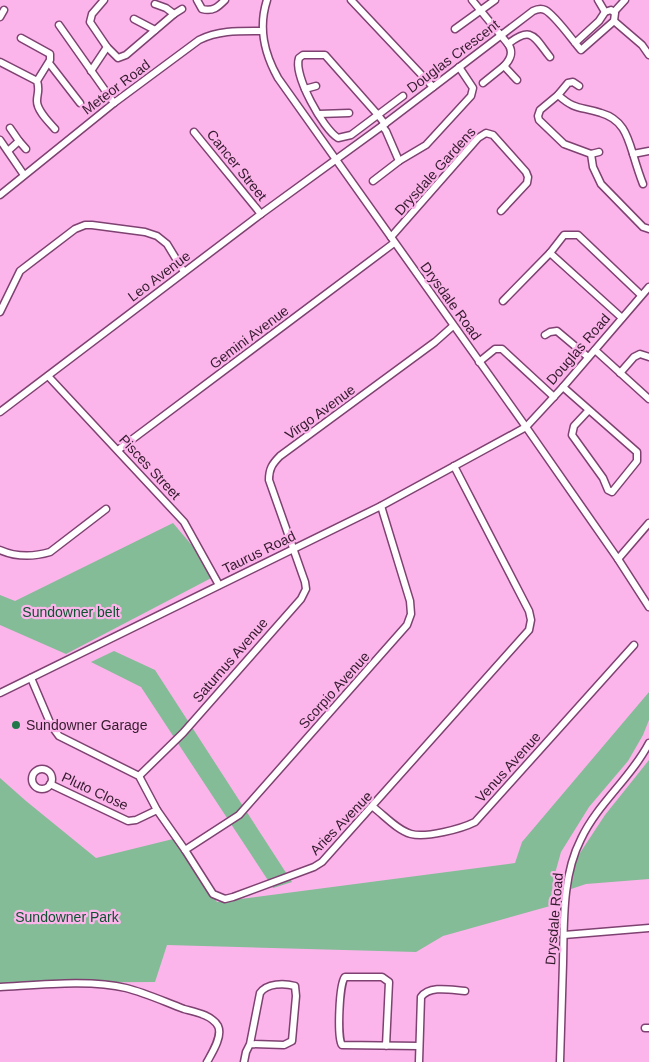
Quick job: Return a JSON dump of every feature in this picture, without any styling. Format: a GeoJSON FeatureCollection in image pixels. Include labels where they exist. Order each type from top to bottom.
{"type":"FeatureCollection","features":[{"type":"Feature","properties":{"kind":"street"},"geometry":{"type":"LineString","coordinates":[[104,0],[92,14],[90,22],[115,56],[122,57],[182,9]]}},
{"type":"Feature","properties":{"kind":"street"},"geometry":{"type":"LineString","coordinates":[[197,0],[202,9],[209,11],[215,9],[225,0]]}},
{"type":"Feature","properties":{"kind":"street","name":"Drysdale Road"},"geometry":{"type":"LineString","coordinates":[[266,0],[262,30],[270,66],[526,427],[649,607]]}},
{"type":"Feature","properties":{"kind":"street"},"geometry":{"type":"LineString","coordinates":[[351,0],[433,87]]}},
{"type":"Feature","properties":{"kind":"street"},"geometry":{"type":"LineString","coordinates":[[472,0],[511,48],[511,55],[508,61],[484,83]]}},
{"type":"Feature","properties":{"kind":"street"},"geometry":{"type":"LineString","coordinates":[[456,29],[495,0]]}},
{"type":"Feature","properties":{"kind":"street"},"geometry":{"type":"LineString","coordinates":[[598,0],[605,12]]}},
{"type":"Feature","properties":{"kind":"street"},"geometry":{"type":"LineString","coordinates":[[625,0],[614,12],[614,21],[642,45],[649,54]]}},
{"type":"Feature","properties":{"kind":"street"},"geometry":{"type":"LineString","coordinates":[[155,4],[166,8],[174,14]]}},
{"type":"Feature","properties":{"kind":"street","name":"Douglas Crescent"},"geometry":{"type":"LineString","coordinates":[[336,161],[533,11],[542,9],[551,15],[581,50],[614,21]]}},
{"type":"Feature","properties":{"kind":"street"},"geometry":{"type":"LineString","coordinates":[[0,17],[4,10]]}},
{"type":"Feature","properties":{"kind":"street"},"geometry":{"type":"LineString","coordinates":[[575,43],[599,21],[605,12],[610,10],[614,12]]}},
{"type":"Feature","properties":{"kind":"street"},"geometry":{"type":"LineString","coordinates":[[134,19],[155,30]]}},
{"type":"Feature","properties":{"kind":"street"},"geometry":{"type":"LineString","coordinates":[[59,25],[114,103]]}},
{"type":"Feature","properties":{"kind":"street","name":"Meteor Road"},"geometry":{"type":"LineString","coordinates":[[0,194],[188,47],[206,36],[226,31],[262,30]]}},
{"type":"Feature","properties":{"kind":"street"},"geometry":{"type":"LineString","coordinates":[[508,44],[519,35],[528,34],[533,37],[550,57]]}},
{"type":"Feature","properties":{"kind":"street"},"geometry":{"type":"LineString","coordinates":[[21,38],[48,52],[51,58],[37,81]]}},
{"type":"Feature","properties":{"kind":"street"},"geometry":{"type":"LineString","coordinates":[[91,71],[107,47]]}},
{"type":"Feature","properties":{"kind":"street"},"geometry":{"type":"LineString","coordinates":[[335,55],[304,55],[297,61],[305,89],[318,114],[332,134],[338,138],[351,135],[404,96]]}},
{"type":"Feature","properties":{"kind":"street"},"geometry":{"type":"LineString","coordinates":[[325,55],[378,115],[399,162]]}},
{"type":"Feature","properties":{"kind":"street"},"geometry":{"type":"LineString","coordinates":[[0,62],[37,81],[40,87],[37,100],[38,105],[55,129]]}},
{"type":"Feature","properties":{"kind":"street"},"geometry":{"type":"LineString","coordinates":[[49,63],[80,103]]}},
{"type":"Feature","properties":{"kind":"street"},"geometry":{"type":"LineString","coordinates":[[504,66],[517,80]]}},
{"type":"Feature","properties":{"kind":"street"},"geometry":{"type":"LineString","coordinates":[[373,181],[426,144],[471,96],[472,88],[459,67]]}},
{"type":"Feature","properties":{"kind":"street"},"geometry":{"type":"LineString","coordinates":[[579,86],[573,82],[566,84],[558,95],[540,110],[539,120],[564,144],[591,154],[599,152]]}},
{"type":"Feature","properties":{"kind":"street"},"geometry":{"type":"LineString","coordinates":[[305,89],[316,86]]}},
{"type":"Feature","properties":{"kind":"street"},"geometry":{"type":"LineString","coordinates":[[558,95],[573,107],[602,113],[622,125],[628,137],[642,184]]}},
{"type":"Feature","properties":{"kind":"street"},"geometry":{"type":"LineString","coordinates":[[318,114],[349,113]]}},
{"type":"Feature","properties":{"kind":"street"},"geometry":{"type":"LineString","coordinates":[[10,128],[26,149]]}},
{"type":"Feature","properties":{"kind":"street","name":"Cancer Street"},"geometry":{"type":"LineString","coordinates":[[194,132],[260,214]]}},
{"type":"Feature","properties":{"kind":"street","name":"Drysdale Gardens"},"geometry":{"type":"LineString","coordinates":[[393,240],[478,138],[486,133],[493,135],[526,172],[528,177],[526,184],[502,211]]}},
{"type":"Feature","properties":{"kind":"street"},"geometry":{"type":"LineString","coordinates":[[8,150],[19,141]]}},
{"type":"Feature","properties":{"kind":"street"},"geometry":{"type":"LineString","coordinates":[[1,142],[24,175]]}},
{"type":"Feature","properties":{"kind":"street"},"geometry":{"type":"LineString","coordinates":[[633,154],[649,151]]}},
{"type":"Feature","properties":{"kind":"street"},"geometry":{"type":"LineString","coordinates":[[591,154],[592,167],[600,184],[643,226],[649,228]]}},
{"type":"Feature","properties":{"kind":"street","name":"Leo Avenue"},"geometry":{"type":"LineString","coordinates":[[0,412],[260,214],[336,161]]}},
{"type":"Feature","properties":{"kind":"street"},"geometry":{"type":"LineString","coordinates":[[0,312],[20,271],[75,229],[85,226],[145,232],[157,236],[167,244],[184,272]]}},
{"type":"Feature","properties":{"kind":"street"},"geometry":{"type":"LineString","coordinates":[[503,301],[550,253],[564,235],[578,235],[641,295]]}},
{"type":"Feature","properties":{"kind":"street","name":"Gemini Avenue"},"geometry":{"type":"LineString","coordinates":[[118,450],[393,240]]}},
{"type":"Feature","properties":{"kind":"street"},"geometry":{"type":"LineString","coordinates":[[550,253],[622,318]]}},
{"type":"Feature","properties":{"kind":"street","name":"Douglas Road"},"geometry":{"type":"LineString","coordinates":[[526,427],[649,287]]}},
{"type":"Feature","properties":{"kind":"street","name":"Virgo Avenue"},"geometry":{"type":"LineString","coordinates":[[292,549],[269,480],[269,470],[272,465],[280,456],[435,342],[453,326]]}},
{"type":"Feature","properties":{"kind":"street"},"geometry":{"type":"LineString","coordinates":[[545,335],[557,331],[588,357]]}},
{"type":"Feature","properties":{"kind":"street"},"geometry":{"type":"LineString","coordinates":[[479,362],[495,349],[502,349],[554,397]]}},
{"type":"Feature","properties":{"kind":"street"},"geometry":{"type":"LineString","coordinates":[[594,350],[649,399]]}},
{"type":"Feature","properties":{"kind":"street"},"geometry":{"type":"LineString","coordinates":[[620,373],[634,357],[640,354],[649,356]]}},
{"type":"Feature","properties":{"kind":"street","name":"Pisces Street"},"geometry":{"type":"LineString","coordinates":[[48,376],[184,522],[218,585]]}},
{"type":"Feature","properties":{"kind":"street"},"geometry":{"type":"LineString","coordinates":[[563,387],[637,452],[637,461],[612,492],[608,490],[603,478],[572,435],[574,426],[588,410]]}},
{"type":"Feature","properties":{"kind":"street","name":"Taurus Road"},"geometry":{"type":"LineString","coordinates":[[0,693],[381,506],[526,427]]}},
{"type":"Feature","properties":{"kind":"street","name":"Aries Avenue"},"geometry":{"type":"LineString","coordinates":[[139,776],[157,810],[213,894],[225,899],[314,867],[322,862],[523,638],[531,625],[529,611],[454,466]]}},
{"type":"Feature","properties":{"kind":"street","name":"Scorpio Avenue"},"geometry":{"type":"LineString","coordinates":[[185,850],[239,815],[407,625],[411,614],[410,601],[381,506]]}},
{"type":"Feature","properties":{"kind":"street"},"geometry":{"type":"LineString","coordinates":[[0,550],[22,555],[40,555],[50,552],[106,509]]}},
{"type":"Feature","properties":{"kind":"street"},"geometry":{"type":"LineString","coordinates":[[618,559],[649,523]]}},
{"type":"Feature","properties":{"kind":"street","name":"Saturnus Avenue"},"geometry":{"type":"LineString","coordinates":[[139,776],[182,733],[303,596],[306,586],[292,549]]}},
{"type":"Feature","properties":{"kind":"street","name":"Venus Avenue"},"geometry":{"type":"LineString","coordinates":[[373,807],[401,829],[418,835],[458,828],[475,822],[634,645]]}},
{"type":"Feature","properties":{"kind":"street"},"geometry":{"type":"LineString","coordinates":[[31,678],[51,725],[59,736],[139,776]]}},
{"type":"Feature","properties":{"kind":"street","name":"Drysdale Road"},"geometry":{"type":"LineString","coordinates":[[560,1062],[567,884],[573,856],[597,811],[638,761],[649,743]]}},
{"type":"Feature","properties":{"kind":"street","name":"Pluto Close"},"geometry":{"type":"LineString","coordinates":[[50,784],[128,821],[136,820],[157,810]]}},
{"type":"Feature","properties":{"kind":"street"},"geometry":{"type":"LineString","coordinates":[[564,934],[649,928]]}},
{"type":"Feature","properties":{"kind":"street"},"geometry":{"type":"LineString","coordinates":[[386,1046],[388,982],[385,978],[380,977],[345,978],[342,981],[341,990],[340,1044],[349,1047],[419,1046]]}},
{"type":"Feature","properties":{"kind":"street"},"geometry":{"type":"LineString","coordinates":[[0,987],[39,985],[125,988],[207,1017],[216,1023],[219,1030],[208,1062]]}},
{"type":"Feature","properties":{"kind":"street"},"geometry":{"type":"LineString","coordinates":[[244,1062],[250,1044],[259,995],[263,988],[269,986],[294,986],[296,996],[292,1041],[284,1045],[250,1044]]}},
{"type":"Feature","properties":{"kind":"street"},"geometry":{"type":"LineString","coordinates":[[419,1062],[420,1003],[424,993],[435,990],[465,991]]}},
{"type":"Feature","properties":{"kind":"green space","name":"Sundowner belt"},"geometry":{"type":"Polygon","coordinates":[[[173,523],[217,575],[66,654],[0,625],[0,595],[15,601],[173,523]]]}},
{"type":"Feature","properties":{"kind":"green space"},"geometry":{"type":"Polygon","coordinates":[[[114,651],[155,670],[292,882],[273,888],[141,687],[91,662],[114,651]]]}},
{"type":"Feature","properties":{"kind":"green space","name":"Sundowner Park"},"geometry":{"type":"Polygon","coordinates":[[[649,692],[649,720],[643,735],[628,761],[589,807],[561,852],[554,877],[550,906],[443,936],[416,952],[167,945],[155,982],[0,983],[0,778],[96,858],[173,839],[217,902],[515,863],[522,842],[649,692]]]}},
{"type":"Feature","properties":{"kind":"green space"},"geometry":{"type":"Polygon","coordinates":[[[649,760],[649,879],[586,884],[571,889],[576,859],[605,815],[649,760]]]}},
{"type":"Feature","properties":{"kind":"place","name":"Sundowner Garage"},"geometry":{"type":"Point","coordinates":[16,725]}}]}
